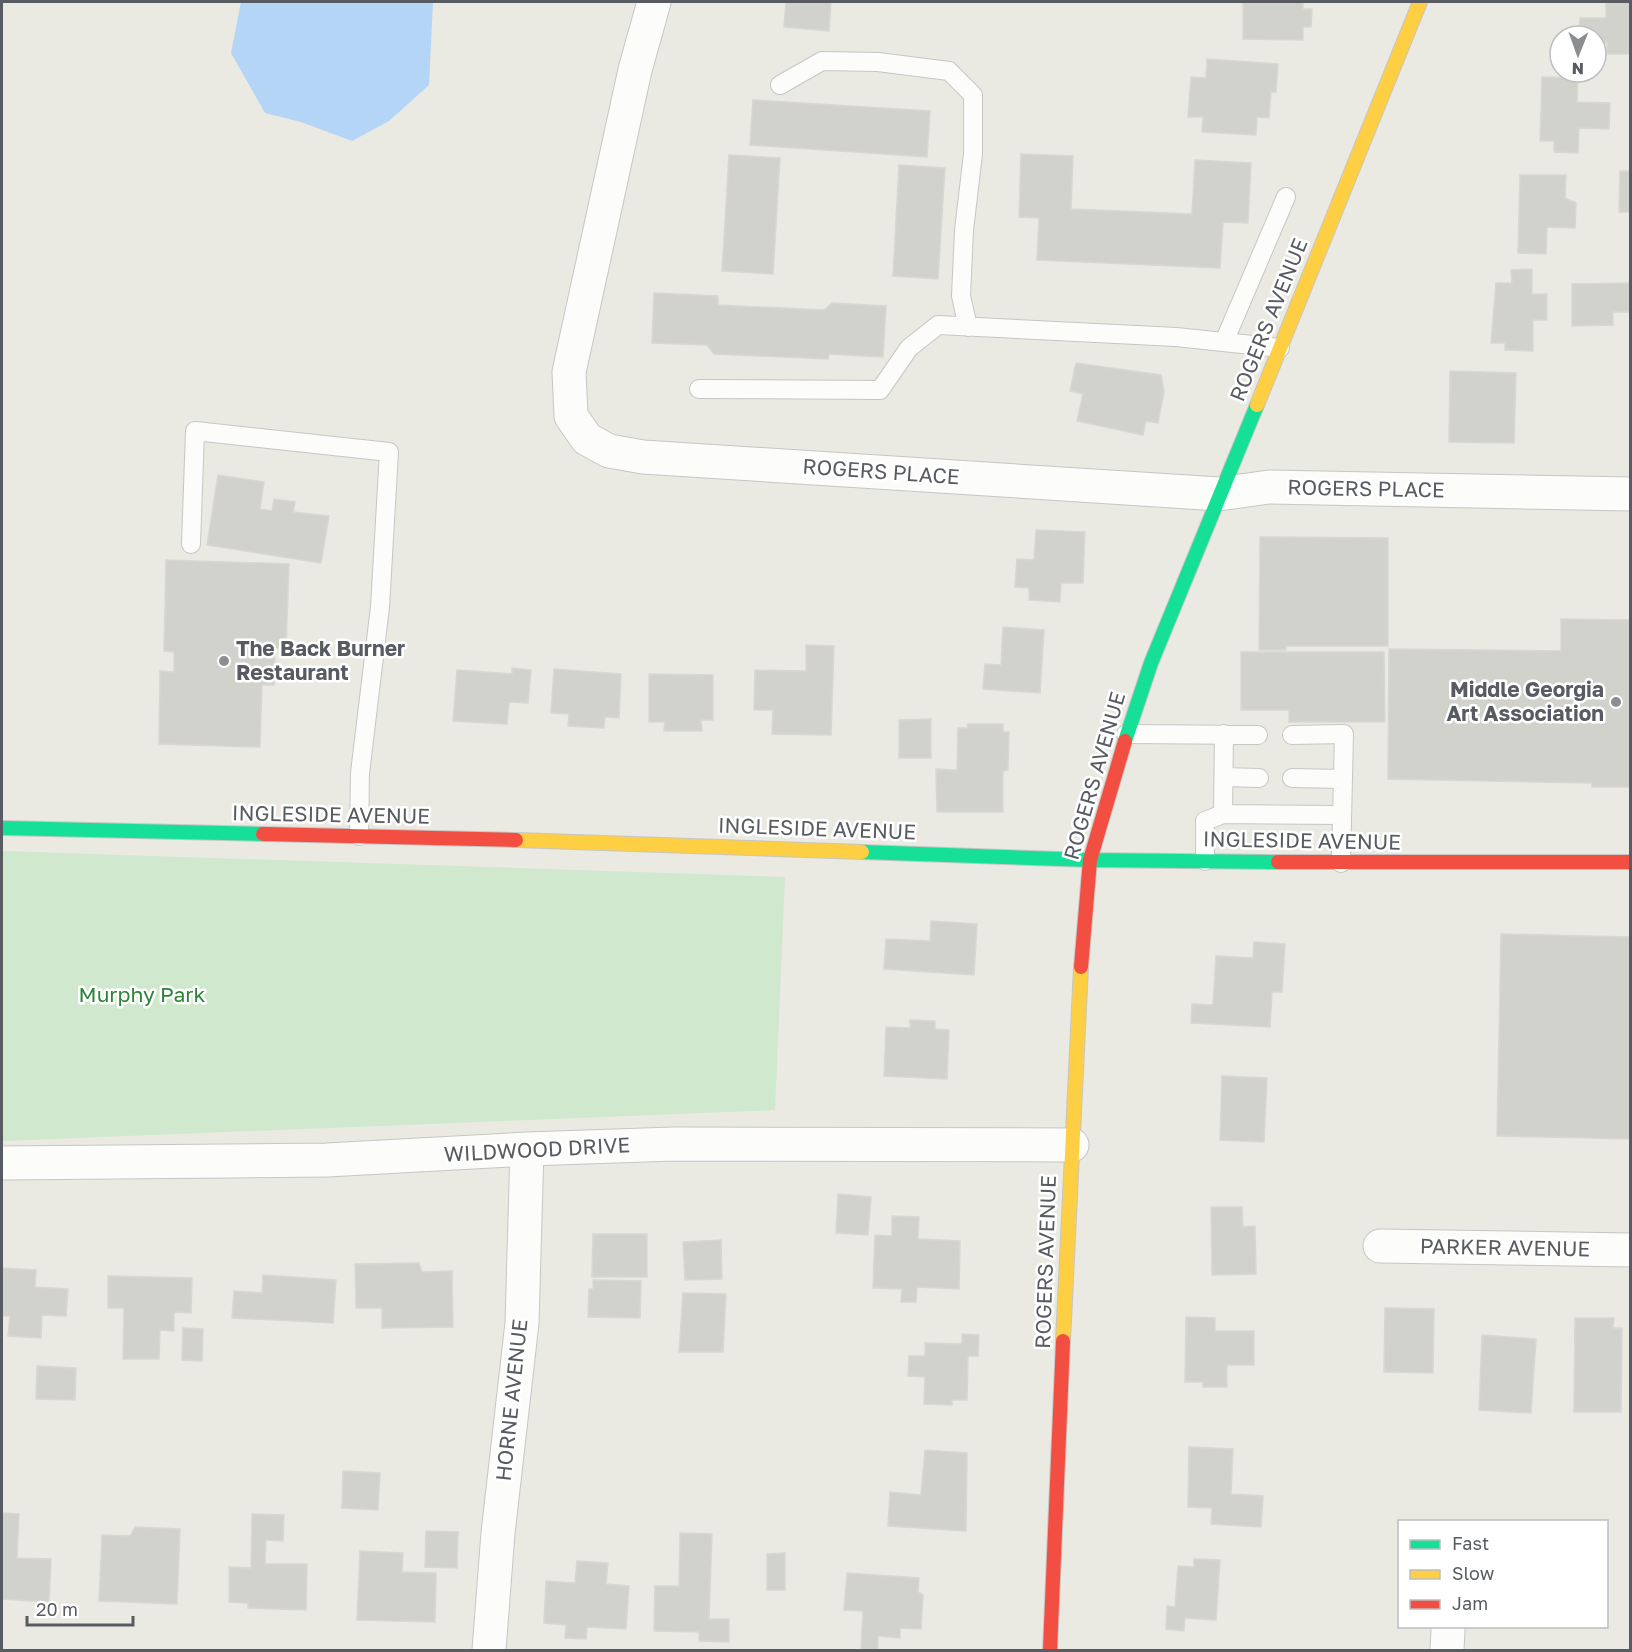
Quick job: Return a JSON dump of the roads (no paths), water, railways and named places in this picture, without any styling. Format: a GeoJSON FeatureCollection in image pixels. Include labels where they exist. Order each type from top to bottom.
{"type":"FeatureCollection","features":[{"type":"Feature","properties":{"kind":"street","name":"ROGERS PLACE"},"geometry":{"type":"LineString","coordinates":[[654,2],[635,70],[569,372],[571,416],[587,439],[609,451],[643,457],[1220,494],[1269,488],[1630,494]]}},
{"type":"Feature","properties":{"kind":"street","name":"ROGERS AVENUE"},"geometry":{"type":"LineString","coordinates":[[1050,1650],[1072,1145],[1083,936],[1090,860],[1126,734],[1150,663],[1420,2]]}},
{"type":"Feature","properties":{"kind":"street","name":"INGLESIDE AVENUE"},"geometry":{"type":"LineString","coordinates":[[2,828],[493,839],[1090,860],[1341,864],[1630,862]]}},
{"type":"Feature","properties":{"kind":"street","name":"WILDWOOD DRIVE"},"geometry":{"type":"LineString","coordinates":[[2,1163],[327,1160],[674,1144],[1072,1145]]}},
{"type":"Feature","properties":{"kind":"street","name":"HORNE AVENUE"},"geometry":{"type":"LineString","coordinates":[[489,1650],[498,1533],[522,1323],[527,1149]]}},
{"type":"Feature","properties":{"kind":"street","name":"PARKER AVENUE"},"geometry":{"type":"LineString","coordinates":[[1380,1246],[1630,1250]]}},
{"type":"Feature","properties":{"kind":"lane"},"geometry":{"type":"LineString","coordinates":[[780,85],[822,61],[878,62],[949,71],[973,95],[973,154],[964,230],[961,296],[968,327]]}},
{"type":"Feature","properties":{"kind":"lane"},"geometry":{"type":"LineString","coordinates":[[1224,342],[1286,197]]}},
{"type":"Feature","properties":{"kind":"lane"},"geometry":{"type":"LineString","coordinates":[[699,389],[880,390],[909,348],[938,326],[1176,337],[1280,348]]}},
{"type":"Feature","properties":{"kind":"lane"},"geometry":{"type":"LineString","coordinates":[[191,544],[195,431],[389,452],[380,607],[360,773],[359,836]]}},
{"type":"Feature","properties":{"kind":"lane"},"geometry":{"type":"LineString","coordinates":[[1126,734],[1258,735]]}},
{"type":"Feature","properties":{"kind":"lane"},"geometry":{"type":"LineString","coordinates":[[1223,814],[1224,734]]}},
{"type":"Feature","properties":{"kind":"lane"},"geometry":{"type":"LineString","coordinates":[[1292,735],[1344,734],[1341,864]]}},
{"type":"Feature","properties":{"kind":"lane"},"geometry":{"type":"LineString","coordinates":[[1224,777],[1259,778]]}},
{"type":"Feature","properties":{"kind":"lane"},"geometry":{"type":"LineString","coordinates":[[1292,778],[1343,779]]}},
{"type":"Feature","properties":{"kind":"lane"},"geometry":{"type":"LineString","coordinates":[[1205,861],[1205,821],[1223,814],[1342,815]]}},
{"type":"Feature","properties":{"kind":"water"},"geometry":{"type":"Polygon","coordinates":[[[241,2],[433,2],[429,85],[389,121],[352,141],[301,122],[265,113],[231,53],[241,2]]]}},
{"type":"Feature","properties":{"kind":"place","name":"The Back Burner Restaurant"},"geometry":{"type":"Point","coordinates":[224,661]}},
{"type":"Feature","properties":{"kind":"place","name":"Middle Georgia Art Association"},"geometry":{"type":"Point","coordinates":[1616,702]}},
{"type":"Feature","properties":{"kind":"park label","name":"Murphy Park"},"geometry":{"type":"Point","coordinates":[142,995]}}]}
